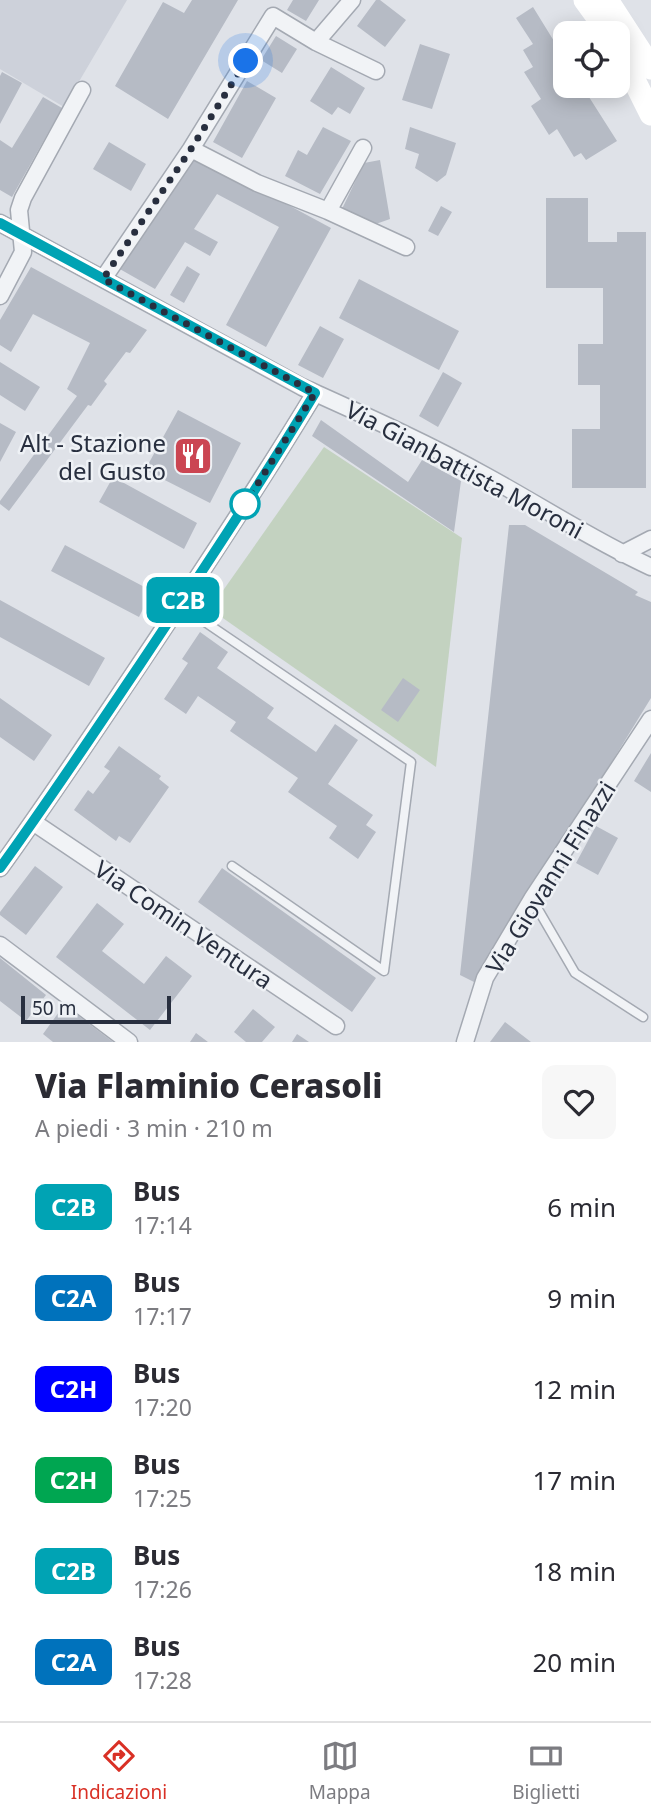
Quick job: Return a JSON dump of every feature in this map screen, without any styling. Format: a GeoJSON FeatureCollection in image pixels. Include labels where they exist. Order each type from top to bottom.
{"type":"FeatureCollection","features":[{"type":"Feature","properties":{"kind":"main road"},"geometry":{"type":"LineString","coordinates":[[585,0],[600,21]]}},
{"type":"Feature","properties":{"kind":"main road"},"geometry":{"type":"LineString","coordinates":[[607,0],[651,68]]}},
{"type":"Feature","properties":{"kind":"main road"},"geometry":{"type":"LineString","coordinates":[[630,72],[651,114]]}},
{"type":"Feature","properties":{"kind":"street"},"geometry":{"type":"LineString","coordinates":[[316,42],[352,0]]}},
{"type":"Feature","properties":{"kind":"street"},"geometry":{"type":"LineString","coordinates":[[103,279],[191,149],[273,16],[316,42],[376,71]]}},
{"type":"Feature","properties":{"kind":"street"},"geometry":{"type":"LineString","coordinates":[[0,296],[23,252],[19,210],[23,198],[82,90]]}},
{"type":"Feature","properties":{"kind":"street"},"geometry":{"type":"LineString","coordinates":[[328,211],[363,148]]}},
{"type":"Feature","properties":{"kind":"street"},"geometry":{"type":"LineString","coordinates":[[191,149],[257,183],[328,211],[406,247]]}},
{"type":"Feature","properties":{"kind":"street","name":"Via Gianbattista Moroni"},"geometry":{"type":"LineString","coordinates":[[0,223],[315,393],[348,406],[484,474],[622,554],[651,567]]}},
{"type":"Feature","properties":{"kind":"street"},"geometry":{"type":"LineString","coordinates":[[0,868],[180,605],[315,393]]}},
{"type":"Feature","properties":{"kind":"street"},"geometry":{"type":"LineString","coordinates":[[622,554],[651,539]]}},
{"type":"Feature","properties":{"kind":"street","name":"Via Giovanni Finazzi"},"geometry":{"type":"LineString","coordinates":[[465,1042],[485,978],[532,899],[651,719]]}},
{"type":"Feature","properties":{"kind":"street","name":"Via Comin Ventura"},"geometry":{"type":"LineString","coordinates":[[33,822],[336,1026]]}},
{"type":"Feature","properties":{"kind":"street"},"geometry":{"type":"LineString","coordinates":[[0,945],[129,1042]]}},
{"type":"Feature","properties":{"kind":"lane"},"geometry":{"type":"LineString","coordinates":[[180,605],[411,762],[384,971],[232,866]]}},
{"type":"Feature","properties":{"kind":"lane"},"geometry":{"type":"LineString","coordinates":[[532,899],[575,973],[643,1017]]}},
{"type":"Feature","properties":{"kind":"shaded area"},"geometry":{"type":"Polygon","coordinates":[[[0,0],[127,0],[64,107],[0,69],[0,0]]]}},
{"type":"Feature","properties":{"kind":"green space"},"geometry":{"type":"Polygon","coordinates":[[[324,447],[462,538],[436,767],[210,609],[324,447]]]}},
{"type":"Feature","properties":{"kind":"building"},"geometry":{"type":"Polygon","coordinates":[[[192,0],[238,0],[168,119],[115,86],[163,2],[184,13],[192,0]]]}},
{"type":"Feature","properties":{"kind":"building"},"geometry":{"type":"Polygon","coordinates":[[[293,0],[319,0],[306,21],[287,10],[293,0]]]}},
{"type":"Feature","properties":{"kind":"building"},"geometry":{"type":"Polygon","coordinates":[[[376,0],[380,0],[406,20],[385,47],[357,26],[376,0]]]}},
{"type":"Feature","properties":{"kind":"building"},"geometry":{"type":"Polygon","coordinates":[[[533,7],[553,40],[553,98],[590,98],[617,141],[586,160],[581,153],[574,157],[557,129],[549,135],[531,106],[541,99],[524,72],[533,67],[523,50],[533,44],[516,18],[533,7]]]}},
{"type":"Feature","properties":{"kind":"building"},"geometry":{"type":"Polygon","coordinates":[[[276,36],[297,49],[282,73],[261,60],[276,36]]]}},
{"type":"Feature","properties":{"kind":"building"},"geometry":{"type":"Polygon","coordinates":[[[420,44],[450,54],[432,109],[402,100],[420,44]]]}},
{"type":"Feature","properties":{"kind":"building"},"geometry":{"type":"Polygon","coordinates":[[[331,67],[365,88],[350,114],[338,107],[332,115],[310,101],[331,67]]]}},
{"type":"Feature","properties":{"kind":"building"},"geometry":{"type":"Polygon","coordinates":[[[2,72],[22,83],[0,124],[0,76],[2,72]]]}},
{"type":"Feature","properties":{"kind":"building"},"geometry":{"type":"Polygon","coordinates":[[[247,81],[276,98],[242,158],[213,142],[247,81]]]}},
{"type":"Feature","properties":{"kind":"building"},"geometry":{"type":"Polygon","coordinates":[[[43,97],[62,108],[12,197],[0,190],[0,140],[12,148],[43,97]]]}},
{"type":"Feature","properties":{"kind":"building"},"geometry":{"type":"Polygon","coordinates":[[[323,127],[351,141],[320,194],[285,176],[298,150],[307,155],[323,127]]]}},
{"type":"Feature","properties":{"kind":"building"},"geometry":{"type":"Polygon","coordinates":[[[410,127],[456,143],[446,175],[437,182],[415,168],[419,154],[405,149],[410,127]]]}},
{"type":"Feature","properties":{"kind":"building"},"geometry":{"type":"Polygon","coordinates":[[[109,142],[146,164],[131,191],[93,169],[109,142]]]}},
{"type":"Feature","properties":{"kind":"building"},"geometry":{"type":"Polygon","coordinates":[[[194,154],[331,228],[266,347],[226,325],[279,227],[217,194],[194,229],[218,242],[210,256],[185,242],[155,289],[118,268],[194,154]]]}},
{"type":"Feature","properties":{"kind":"building"},"geometry":{"type":"Polygon","coordinates":[[[380,160],[390,219],[373,225],[342,209],[364,163],[380,160]]]}},
{"type":"Feature","properties":{"kind":"building"},"geometry":{"type":"Polygon","coordinates":[[[546,198],[588,198],[588,242],[617,242],[617,232],[646,232],[646,488],[572,488],[572,429],[600,429],[600,385],[578,385],[578,344],[603,344],[603,288],[546,288],[546,198]]]}},
{"type":"Feature","properties":{"kind":"building"},"geometry":{"type":"Polygon","coordinates":[[[441,206],[452,212],[438,236],[428,231],[441,206]]]}},
{"type":"Feature","properties":{"kind":"building"},"geometry":{"type":"Polygon","coordinates":[[[187,266],[200,274],[184,303],[170,295],[187,266]]]}},
{"type":"Feature","properties":{"kind":"building"},"geometry":{"type":"Polygon","coordinates":[[[31,267],[147,330],[130,353],[126,352],[104,381],[107,384],[91,406],[88,405],[9,511],[0,501],[77,396],[67,389],[90,343],[33,314],[11,352],[0,345],[0,320],[31,267]]]}},
{"type":"Feature","properties":{"kind":"building"},"geometry":{"type":"Polygon","coordinates":[[[359,279],[459,331],[439,370],[339,318],[359,279]]]}},
{"type":"Feature","properties":{"kind":"building"},"geometry":{"type":"Polygon","coordinates":[[[320,326],[344,339],[323,378],[298,365],[320,326]]]}},
{"type":"Feature","properties":{"kind":"building"},"geometry":{"type":"Polygon","coordinates":[[[0,362],[40,387],[25,411],[0,395],[0,362]]]}},
{"type":"Feature","properties":{"kind":"building"},"geometry":{"type":"Polygon","coordinates":[[[443,372],[462,383],[438,427],[419,416],[443,372]]]}},
{"type":"Feature","properties":{"kind":"building","name":"Alt - Stazione del Gusto"},"geometry":{"type":"Polygon","coordinates":[[[178,410],[241,443],[210,503],[145,470],[178,410]]]}},
{"type":"Feature","properties":{"kind":"building"},"geometry":{"type":"Polygon","coordinates":[[[321,420],[408,482],[422,460],[461,481],[454,532],[312,436],[321,420]]]}},
{"type":"Feature","properties":{"kind":"building"},"geometry":{"type":"Polygon","coordinates":[[[0,423],[16,432],[0,462],[0,423]]]}},
{"type":"Feature","properties":{"kind":"building"},"geometry":{"type":"Polygon","coordinates":[[[113,477],[197,523],[184,549],[99,502],[113,477]]]}},
{"type":"Feature","properties":{"kind":"building"},"geometry":{"type":"Polygon","coordinates":[[[509,525],[525,525],[638,592],[635,595],[651,602],[651,698],[476,983],[460,975],[509,525]]]}},
{"type":"Feature","properties":{"kind":"building"},"geometry":{"type":"Polygon","coordinates":[[[65,545],[152,591],[139,617],[51,571],[65,545]]]}},
{"type":"Feature","properties":{"kind":"building"},"geometry":{"type":"Polygon","coordinates":[[[0,600],[105,658],[89,686],[0,637],[0,600]]]}},
{"type":"Feature","properties":{"kind":"building"},"geometry":{"type":"Polygon","coordinates":[[[200,632],[228,652],[217,668],[274,708],[267,718],[316,752],[335,724],[358,740],[328,784],[373,815],[366,825],[376,832],[358,859],[329,838],[337,826],[288,792],[298,778],[230,731],[236,722],[198,696],[186,714],[164,699],[188,663],[182,659],[200,632]]]}},
{"type":"Feature","properties":{"kind":"building"},"geometry":{"type":"Polygon","coordinates":[[[403,678],[420,690],[398,722],[381,710],[403,678]]]}},
{"type":"Feature","properties":{"kind":"building"},"geometry":{"type":"Polygon","coordinates":[[[0,698],[52,735],[34,761],[0,737],[0,698]]]}},
{"type":"Feature","properties":{"kind":"building"},"geometry":{"type":"Polygon","coordinates":[[[119,746],[161,776],[159,779],[169,787],[130,843],[119,836],[116,841],[74,810],[88,790],[93,794],[110,771],[104,767],[119,746]]]}},
{"type":"Feature","properties":{"kind":"building"},"geometry":{"type":"Polygon","coordinates":[[[651,753],[651,792],[634,781],[651,753]]]}},
{"type":"Feature","properties":{"kind":"building"},"geometry":{"type":"Polygon","coordinates":[[[596,826],[618,838],[598,875],[576,863],[596,826]]]}},
{"type":"Feature","properties":{"kind":"building"},"geometry":{"type":"Polygon","coordinates":[[[35,866],[63,887],[26,935],[0,915],[0,912],[35,866]]]}},
{"type":"Feature","properties":{"kind":"building"},"geometry":{"type":"Polygon","coordinates":[[[222,868],[376,978],[352,1012],[198,902],[222,868]]]}},
{"type":"Feature","properties":{"kind":"building"},"geometry":{"type":"Polygon","coordinates":[[[97,903],[124,924],[102,951],[144,984],[166,956],[192,976],[150,1030],[56,957],[97,903]]]}},
{"type":"Feature","properties":{"kind":"building"},"geometry":{"type":"Polygon","coordinates":[[[0,958],[46,995],[26,1021],[0,1001],[0,958]]]}},
{"type":"Feature","properties":{"kind":"building"},"geometry":{"type":"Polygon","coordinates":[[[64,1005],[113,1042],[53,1042],[43,1034],[64,1005]]]}},
{"type":"Feature","properties":{"kind":"building"},"geometry":{"type":"Polygon","coordinates":[[[253,1009],[275,1027],[262,1042],[246,1042],[234,1032],[253,1009]]]}},
{"type":"Feature","properties":{"kind":"building"},"geometry":{"type":"Polygon","coordinates":[[[505,1022],[531,1042],[490,1042],[505,1022]]]}},
{"type":"Feature","properties":{"kind":"building"},"geometry":{"type":"Polygon","coordinates":[[[196,1033],[208,1042],[190,1042],[196,1033]]]}},
{"type":"Feature","properties":{"kind":"building"},"geometry":{"type":"Polygon","coordinates":[[[297,1034],[309,1042],[292,1042],[297,1034]]]}},
{"type":"Feature","properties":{"kind":"bus line","name":"C2B"},"geometry":{"type":"LineString","coordinates":[[0,223],[315,393],[180,605],[0,868]]}},
{"type":"Feature","properties":{"kind":"place","name":"Alt - Stazione del Gusto"},"geometry":{"type":"Point","coordinates":[193,456]}},
{"type":"Feature","properties":{"kind":"route"},"geometry":{"type":"LineString","coordinates":[[245,504],[315,393],[103,279],[191,149],[246,61]]}}]}
